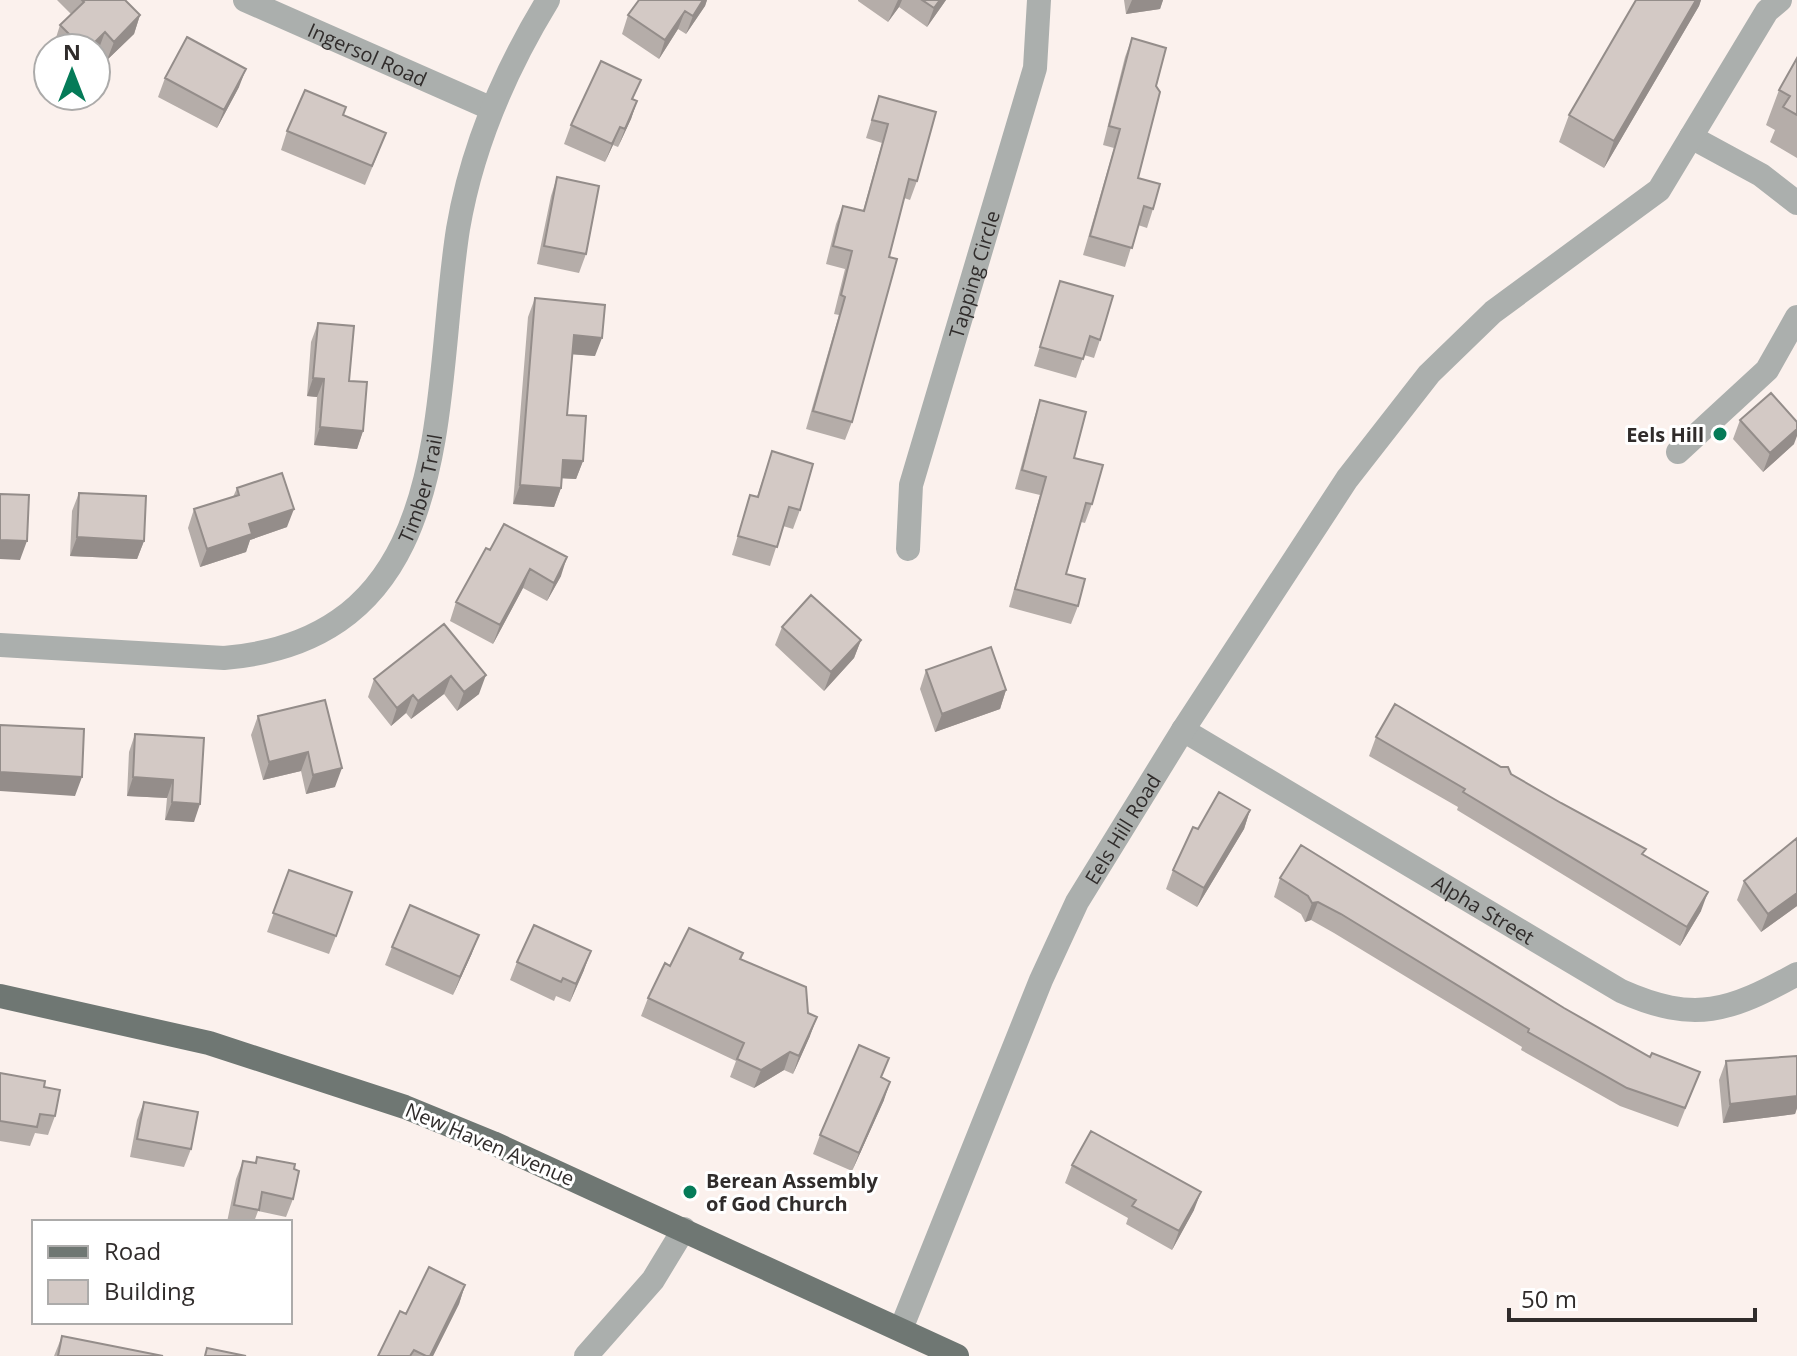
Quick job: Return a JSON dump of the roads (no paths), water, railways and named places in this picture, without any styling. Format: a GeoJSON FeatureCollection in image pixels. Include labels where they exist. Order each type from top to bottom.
{"type":"FeatureCollection","features":[{"type":"Feature","properties":{"kind":"main road","name":"New Haven Avenue"},"geometry":{"type":"LineString","coordinates":[[0,996],[209,1043],[307,1072],[493,1143],[957,1356]]}},
{"type":"Feature","properties":{"kind":"street","name":"Ingersol Road"},"geometry":{"type":"LineString","coordinates":[[245,0],[490,108]]}},
{"type":"Feature","properties":{"kind":"street","name":"Timber Trail"},"geometry":{"type":"LineString","coordinates":[[0,645],[224,658],[250,656],[300,644],[343,618],[385,576],[401,550],[429,475],[438,425],[458,229],[490,108],[548,0]]}},
{"type":"Feature","properties":{"kind":"street","name":"Tapping Circle"},"geometry":{"type":"LineString","coordinates":[[908,549],[911,485],[1035,68],[1039,0]]}},
{"type":"Feature","properties":{"kind":"street","name":"Eels Hill Road"},"geometry":{"type":"LineString","coordinates":[[901,1329],[1041,980],[1077,902],[1183,730],[1347,479],[1429,374],[1493,312],[1659,190],[1767,11],[1780,0]]}},
{"type":"Feature","properties":{"kind":"street"},"geometry":{"type":"LineString","coordinates":[[1691,137],[1761,175],[1797,203]]}},
{"type":"Feature","properties":{"kind":"street"},"geometry":{"type":"LineString","coordinates":[[1678,452],[1767,370],[1797,317]]}},
{"type":"Feature","properties":{"kind":"street","name":"Alpha Street"},"geometry":{"type":"LineString","coordinates":[[1183,730],[1621,991],[1646,1002],[1689,1012],[1733,1007],[1797,974]]}},
{"type":"Feature","properties":{"kind":"street"},"geometry":{"type":"LineString","coordinates":[[586,1356],[653,1280],[684,1229]]}},
{"type":"Feature","properties":{"kind":"place","name":"Eels Hill"},"geometry":{"type":"Point","coordinates":[1720,434]}},
{"type":"Feature","properties":{"kind":"place","name":"Berean Assembly of God Church"},"geometry":{"type":"Point","coordinates":[690,1192]}}]}
